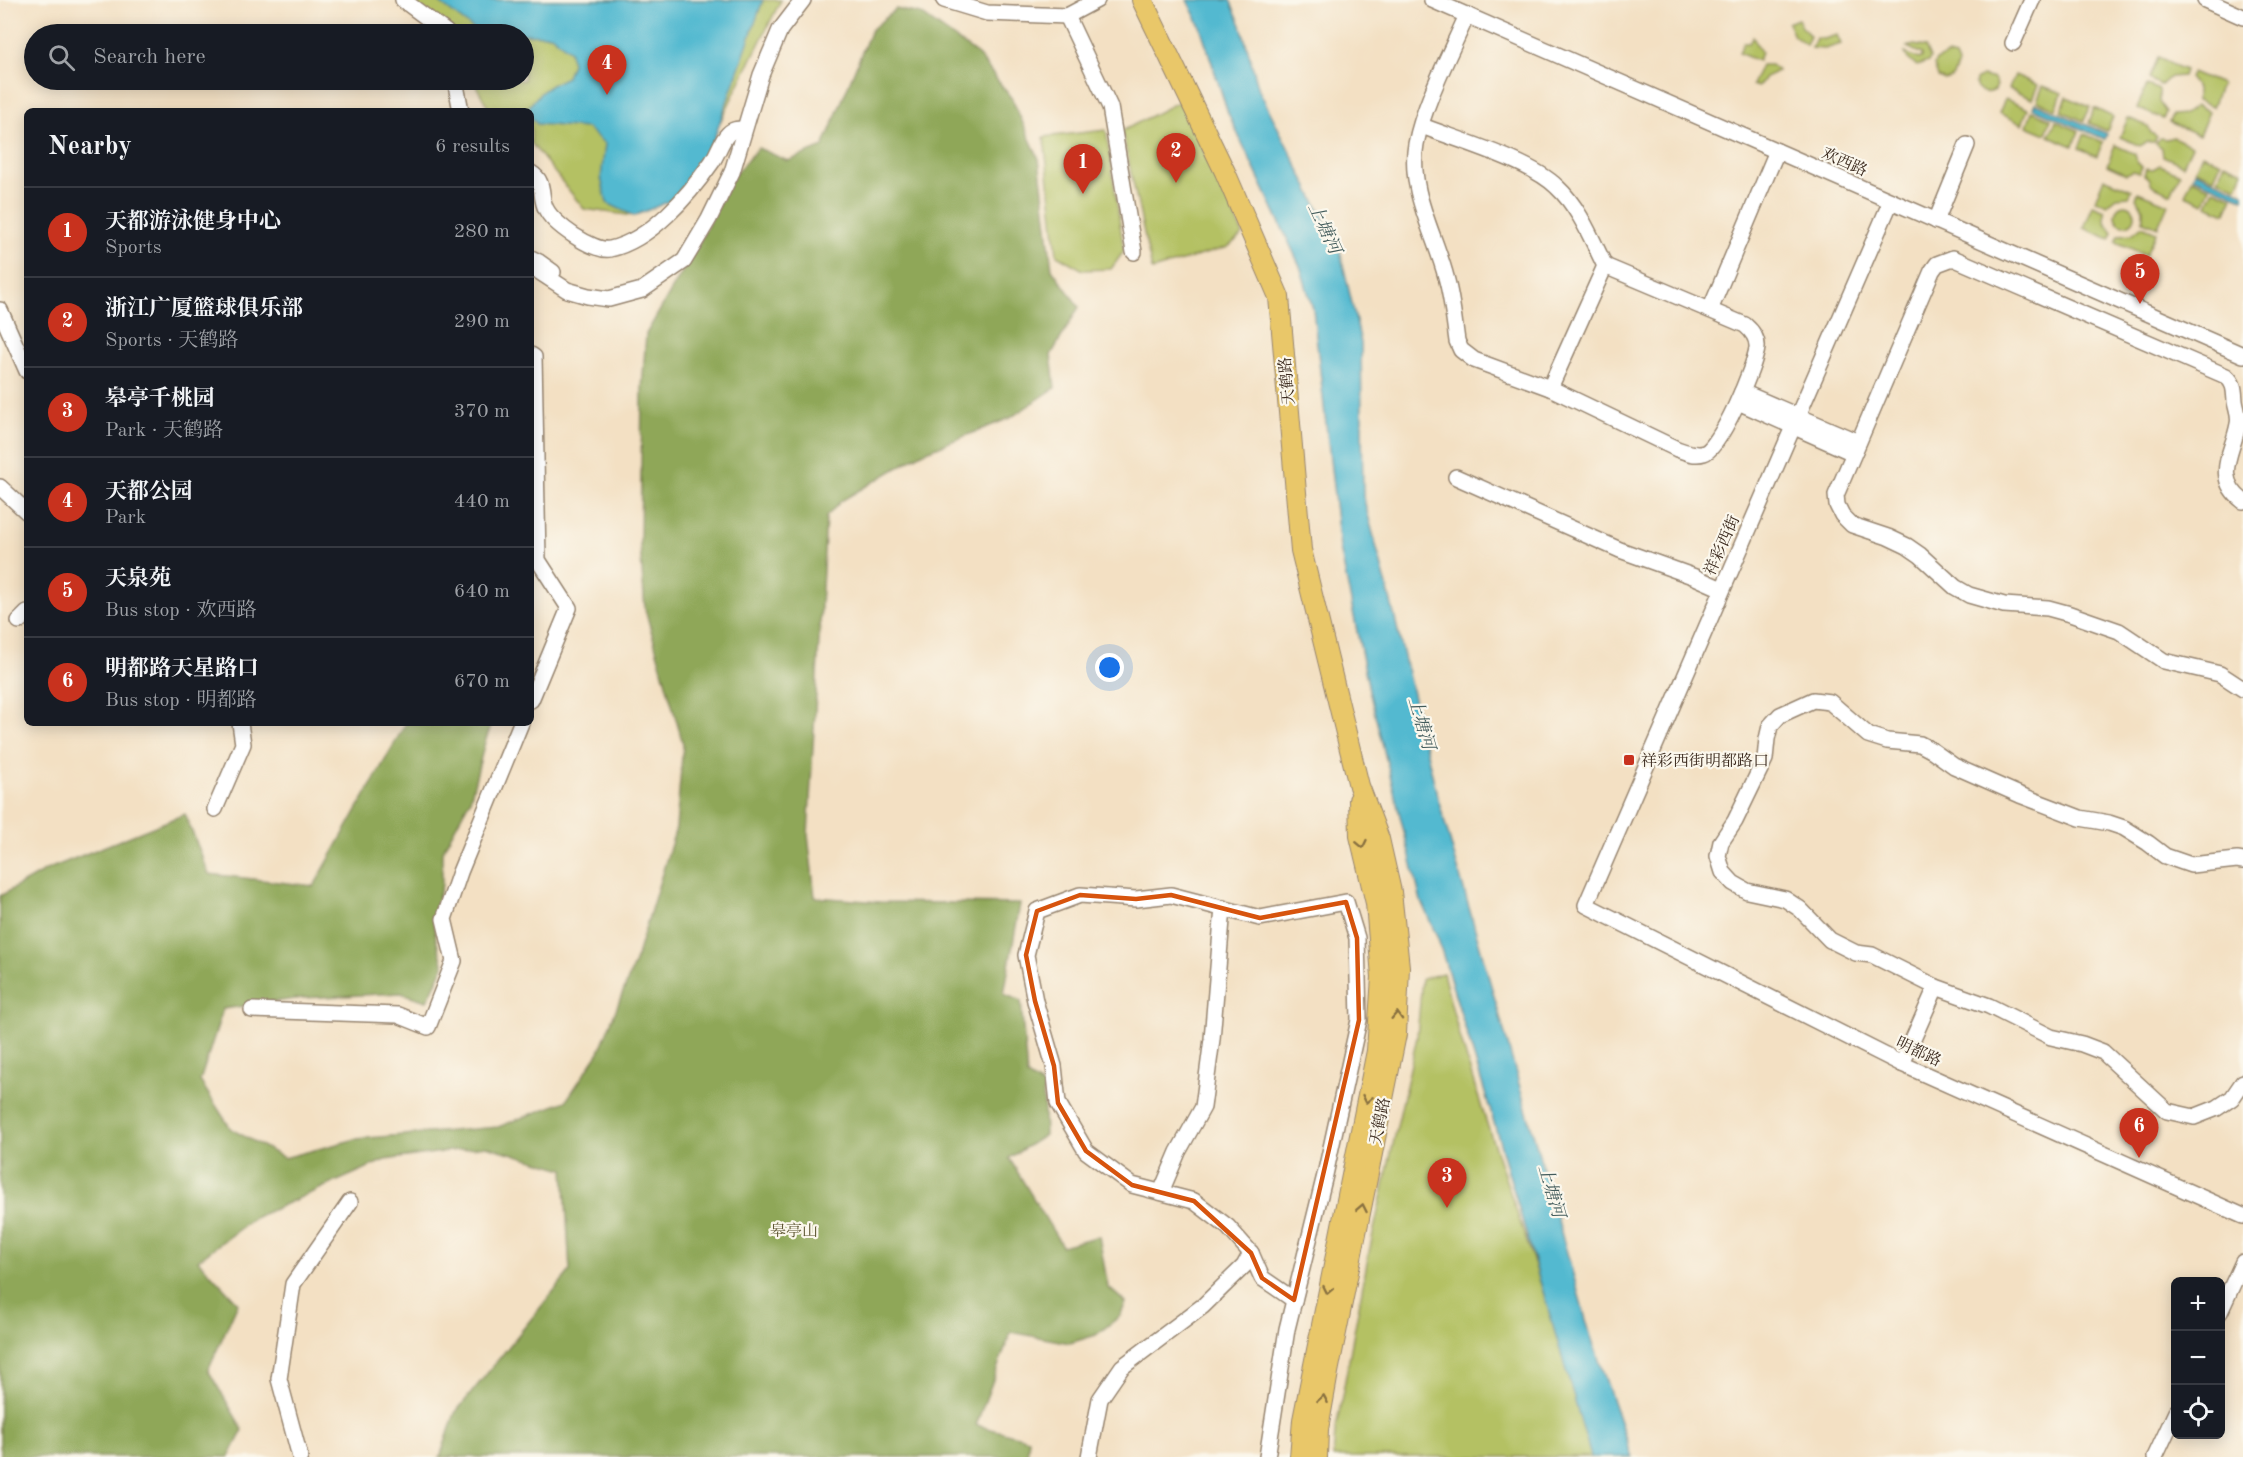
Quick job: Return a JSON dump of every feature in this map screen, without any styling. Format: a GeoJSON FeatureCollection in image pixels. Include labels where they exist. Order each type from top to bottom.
{"type":"FeatureCollection","features":[{"type":"Feature","properties":{"kind":"main road","name":"天鹤路"},"geometry":{"type":"LineString","coordinates":[[1142,0],[1225,172],[1279,297],[1301,550],[1359,786],[1379,839],[1391,892],[1399,967],[1396,1034],[1328,1372],[1318,1429],[1317,1457]]}},
{"type":"Feature","properties":{"kind":"main road","name":"天鹤路"},"geometry":{"type":"LineString","coordinates":[[1300,1457],[1303,1420],[1377,1051],[1382,977],[1376,903],[1360,836],[1359,786]]}},
{"type":"Feature","properties":{"kind":"street"},"geometry":{"type":"LineString","coordinates":[[402,0],[435,24]]}},
{"type":"Feature","properties":{"kind":"street"},"geometry":{"type":"LineString","coordinates":[[534,270],[567,290],[609,299],[642,290],[684,261],[709,219],[732,172],[761,75],[780,30],[803,0]]}},
{"type":"Feature","properties":{"kind":"street"},"geometry":{"type":"LineString","coordinates":[[944,0],[987,13],[1067,16],[1097,0]]}},
{"type":"Feature","properties":{"kind":"street","name":"欢西路"},"geometry":{"type":"LineString","coordinates":[[1432,0],[2243,355]]}},
{"type":"Feature","properties":{"kind":"street"},"geometry":{"type":"LineString","coordinates":[[2013,43],[2032,0]]}},
{"type":"Feature","properties":{"kind":"street"},"geometry":{"type":"LineString","coordinates":[[2205,0],[2243,17]]}},
{"type":"Feature","properties":{"kind":"street"},"geometry":{"type":"LineString","coordinates":[[1422,126],[1526,166],[1556,186],[1567,197],[1590,234],[1605,266],[1745,325],[1756,338],[1757,348],[1740,397],[1712,449],[1703,454],[1691,454],[1616,421],[1550,388],[1474,360],[1461,350],[1457,341],[1447,279],[1417,186],[1416,144],[1427,109],[1467,15]]}},
{"type":"Feature","properties":{"kind":"street"},"geometry":{"type":"LineString","coordinates":[[1067,16],[1110,106],[1134,252]]}},
{"type":"Feature","properties":{"kind":"street"},"geometry":{"type":"LineString","coordinates":[[457,90],[460,108]]}},
{"type":"Feature","properties":{"kind":"street"},"geometry":{"type":"LineString","coordinates":[[534,176],[541,184],[544,207],[552,218],[590,246],[606,249],[630,243],[664,217],[694,186],[717,154],[726,135],[735,129],[744,129]]}},
{"type":"Feature","properties":{"kind":"street"},"geometry":{"type":"LineString","coordinates":[[1936,221],[1967,145]]}},
{"type":"Feature","properties":{"kind":"street"},"geometry":{"type":"LineString","coordinates":[[1710,310],[1777,151]]}},
{"type":"Feature","properties":{"kind":"street","name":"祥彩西街"},"geometry":{"type":"LineString","coordinates":[[1586,904],[1891,201]]}},
{"type":"Feature","properties":{"kind":"street"},"geometry":{"type":"LineString","coordinates":[[2243,501],[2227,481],[2227,458],[2238,424],[2239,413],[2232,382],[2226,376],[1953,258],[1945,259],[1932,271],[1836,495],[1837,505],[1842,515],[1852,525],[1907,546],[1954,587],[1985,601],[2004,605],[2048,608],[2070,614],[2119,632],[2164,661],[2220,674],[2243,689]]}},
{"type":"Feature","properties":{"kind":"street"},"geometry":{"type":"LineString","coordinates":[[534,260],[561,279],[609,299]]}},
{"type":"Feature","properties":{"kind":"street"},"geometry":{"type":"LineString","coordinates":[[1550,388],[1605,266]]}},
{"type":"Feature","properties":{"kind":"street"},"geometry":{"type":"LineString","coordinates":[[2098,320],[2107,296]]}},
{"type":"Feature","properties":{"kind":"street"},"geometry":{"type":"LineString","coordinates":[[0,310],[24,364]]}},
{"type":"Feature","properties":{"kind":"street"},"geometry":{"type":"LineString","coordinates":[[534,357],[537,560],[569,608],[534,693]]}},
{"type":"Feature","properties":{"kind":"street"},"geometry":{"type":"LineString","coordinates":[[1740,397],[1856,447]]}},
{"type":"Feature","properties":{"kind":"street"},"geometry":{"type":"LineString","coordinates":[[1456,477],[1620,550],[1722,589]]}},
{"type":"Feature","properties":{"kind":"street"},"geometry":{"type":"LineString","coordinates":[[0,487],[24,509]]}},
{"type":"Feature","properties":{"kind":"street"},"geometry":{"type":"LineString","coordinates":[[2243,861],[2191,865],[2165,856],[2124,828],[2080,818],[2020,795],[1954,766],[1920,744],[1887,741],[1868,735],[1830,702],[1813,700],[1780,714],[1770,726],[1765,759],[1735,822],[1720,842],[1718,856],[1723,872],[1733,883],[1747,891],[1785,899],[1800,909],[1830,940],[1856,953],[1872,955],[1936,987],[1989,1006],[2051,1037],[2082,1044],[2103,1052],[2167,1111],[2194,1117],[2217,1108],[2232,1098],[2243,1082]]}},
{"type":"Feature","properties":{"kind":"street"},"geometry":{"type":"LineString","coordinates":[[215,809],[243,744],[240,726]]}},
{"type":"Feature","properties":{"kind":"street"},"geometry":{"type":"LineString","coordinates":[[252,1010],[398,1015],[428,1027],[454,961],[444,920],[460,872],[521,726]]}},
{"type":"Feature","properties":{"kind":"street"},"geometry":{"type":"LineString","coordinates":[[1268,1457],[1285,1340],[1359,1020],[1357,938],[1346,902],[1260,918],[1171,895],[1136,899],[1080,895],[1037,911],[1026,955],[1035,1001],[1054,1066],[1058,1103],[1086,1151],[1132,1185],[1194,1201],[1228,1227],[1251,1253],[1262,1278],[1294,1300]]}},
{"type":"Feature","properties":{"kind":"street","name":"明都路"},"geometry":{"type":"LineString","coordinates":[[1586,904],[1902,1064],[2243,1216]]}},
{"type":"Feature","properties":{"kind":"street"},"geometry":{"type":"LineString","coordinates":[[1161,1192],[1178,1152],[1203,1107],[1212,1039],[1223,908]]}},
{"type":"Feature","properties":{"kind":"street"},"geometry":{"type":"LineString","coordinates":[[1902,1064],[1936,987]]}},
{"type":"Feature","properties":{"kind":"street"},"geometry":{"type":"LineString","coordinates":[[300,1457],[279,1379],[293,1284],[350,1202]]}},
{"type":"Feature","properties":{"kind":"street"},"geometry":{"type":"LineString","coordinates":[[1089,1457],[1100,1399],[1122,1367],[1203,1306],[1244,1266],[1251,1253]]}},
{"type":"Feature","properties":{"kind":"street"},"geometry":{"type":"LineString","coordinates":[[2225,1301],[2243,1262]]}},
{"type":"Feature","properties":{"kind":"street"},"geometry":{"type":"LineString","coordinates":[[2155,1457],[2171,1421]]}},
{"type":"Feature","properties":{"kind":"highlighted area"},"geometry":{"type":"Polygon","coordinates":[[[1080,895],[1136,899],[1171,895],[1260,918],[1346,902],[1357,938],[1359,1020],[1294,1300],[1262,1278],[1251,1253],[1194,1201],[1132,1185],[1086,1151],[1058,1103],[1054,1066],[1035,1001],[1026,955],[1037,911],[1080,895]]]}},
{"type":"Feature","properties":{"kind":"green space"},"geometry":{"type":"Polygon","coordinates":[[[398,0],[781,0],[703,156],[634,216],[584,209],[534,147],[534,108],[488,108],[478,90],[534,90],[534,24],[433,24],[398,0]]]}},
{"type":"Feature","properties":{"kind":"green space","name":"皋亭山"},"geometry":{"type":"Polygon","coordinates":[[[896,9],[921,14],[978,55],[1012,99],[1039,159],[1052,269],[1079,307],[1051,355],[1055,388],[1010,418],[922,453],[841,501],[826,517],[808,835],[815,897],[880,902],[1020,904],[1004,994],[1021,1001],[1027,1076],[1043,1086],[1045,1135],[1009,1158],[1062,1246],[1099,1236],[1108,1287],[1126,1303],[1120,1316],[1096,1335],[1070,1343],[1011,1332],[976,1425],[1029,1439],[1027,1457],[440,1457],[455,1413],[570,1271],[564,1169],[486,1146],[385,1160],[254,1218],[198,1260],[238,1303],[208,1370],[243,1430],[229,1457],[0,1457],[0,896],[46,870],[185,814],[209,874],[314,886],[404,726],[491,726],[470,800],[442,852],[442,885],[433,917],[436,939],[444,966],[427,1001],[401,993],[303,998],[223,1009],[200,1081],[231,1129],[284,1158],[356,1139],[498,1127],[566,1101],[599,1052],[635,962],[676,828],[683,744],[645,609],[640,545],[642,389],[646,334],[699,243],[732,177],[758,148],[788,161],[823,147],[871,30],[896,9]]]}},
{"type":"Feature","properties":{"kind":"green space"},"geometry":{"type":"Polygon","coordinates":[[[1798,19],[1810,36],[1806,45],[1794,36],[1788,23],[1798,19]]]}},
{"type":"Feature","properties":{"kind":"green space"},"geometry":{"type":"Polygon","coordinates":[[[1837,35],[1841,44],[1825,49],[1812,48],[1816,38],[1824,39],[1837,35]]]}},
{"type":"Feature","properties":{"kind":"green space"},"geometry":{"type":"Polygon","coordinates":[[[1753,37],[1761,52],[1758,61],[1739,53],[1743,43],[1749,43],[1753,37]]]}},
{"type":"Feature","properties":{"kind":"green space"},"geometry":{"type":"Polygon","coordinates":[[[1914,45],[1925,47],[1930,58],[1928,62],[1917,66],[1908,59],[1905,53],[1919,59],[1922,57],[1922,54],[1907,47],[1914,45]]]}},
{"type":"Feature","properties":{"kind":"green space"},"geometry":{"type":"Polygon","coordinates":[[[1947,55],[1955,57],[1958,64],[1952,78],[1945,80],[1938,77],[1934,65],[1936,60],[1947,55]]]}},
{"type":"Feature","properties":{"kind":"green space"},"geometry":{"type":"Polygon","coordinates":[[[2158,58],[2185,70],[2183,76],[2170,77],[2161,85],[2149,79],[2158,58]]]}},
{"type":"Feature","properties":{"kind":"green space"},"geometry":{"type":"Polygon","coordinates":[[[1761,65],[1771,65],[1778,71],[1765,77],[1758,87],[1752,85],[1761,65]]]}},
{"type":"Feature","properties":{"kind":"green space"},"geometry":{"type":"Polygon","coordinates":[[[2192,72],[2221,84],[2212,107],[2197,101],[2197,88],[2189,78],[2192,72]]]}},
{"type":"Feature","properties":{"kind":"green space"},"geometry":{"type":"Polygon","coordinates":[[[2015,75],[2038,85],[2032,99],[2009,89],[2015,75]]]}},
{"type":"Feature","properties":{"kind":"green space"},"geometry":{"type":"Polygon","coordinates":[[[1982,76],[1994,79],[1997,85],[1995,90],[1984,92],[1978,90],[1976,80],[1982,76]]]}},
{"type":"Feature","properties":{"kind":"green space"},"geometry":{"type":"Polygon","coordinates":[[[2147,85],[2159,90],[2159,102],[2166,112],[2163,119],[2137,108],[2147,85]]]}},
{"type":"Feature","properties":{"kind":"green space"},"geometry":{"type":"Polygon","coordinates":[[[2043,86],[2062,93],[2056,109],[2037,101],[2043,86]]]}},
{"type":"Feature","properties":{"kind":"green space"},"geometry":{"type":"Polygon","coordinates":[[[2067,97],[2090,107],[2084,121],[2061,111],[2067,97]]]}},
{"type":"Feature","properties":{"kind":"green space"},"geometry":{"type":"Polygon","coordinates":[[[2005,99],[2028,109],[2022,124],[1999,113],[2005,99]]]}},
{"type":"Feature","properties":{"kind":"green space"},"geometry":{"type":"Polygon","coordinates":[[[1180,101],[1243,234],[1228,247],[1152,270],[1122,131],[1180,101]]]}},
{"type":"Feature","properties":{"kind":"green space"},"geometry":{"type":"Polygon","coordinates":[[[2195,106],[2209,112],[2199,135],[2169,122],[2172,115],[2185,114],[2195,106]]]}},
{"type":"Feature","properties":{"kind":"green space"},"geometry":{"type":"Polygon","coordinates":[[[2094,108],[2113,117],[2107,131],[2089,123],[2094,108]]]}},
{"type":"Feature","properties":{"kind":"green space"},"geometry":{"type":"Polygon","coordinates":[[[2032,111],[2051,119],[2046,134],[2027,126],[2032,111]]]}},
{"type":"Feature","properties":{"kind":"green space"},"geometry":{"type":"Polygon","coordinates":[[[2128,118],[2148,126],[2151,133],[2156,136],[2154,142],[2147,142],[2140,146],[2120,137],[2128,118]]]}},
{"type":"Feature","properties":{"kind":"green space"},"geometry":{"type":"Polygon","coordinates":[[[2056,121],[2079,131],[2073,146],[2049,136],[2056,121]]]}},
{"type":"Feature","properties":{"kind":"green space"},"geometry":{"type":"Polygon","coordinates":[[[1106,130],[1124,251],[1111,269],[1083,270],[1057,255],[1044,137],[1106,130]]]}},
{"type":"Feature","properties":{"kind":"green space"},"geometry":{"type":"Polygon","coordinates":[[[2084,134],[2103,142],[2097,156],[2079,148],[2084,134]]]}},
{"type":"Feature","properties":{"kind":"green space"},"geometry":{"type":"Polygon","coordinates":[[[2173,137],[2192,146],[2183,165],[2163,156],[2162,148],[2156,143],[2160,138],[2173,137]]]}},
{"type":"Feature","properties":{"kind":"green space"},"geometry":{"type":"Polygon","coordinates":[[[2115,145],[2135,154],[2137,162],[2142,167],[2139,173],[2133,171],[2126,174],[2107,165],[2115,145]]]}},
{"type":"Feature","properties":{"kind":"green space"},"geometry":{"type":"Polygon","coordinates":[[[2202,154],[2221,162],[2214,178],[2195,170],[2202,154]]]}},
{"type":"Feature","properties":{"kind":"green space"},"geometry":{"type":"Polygon","coordinates":[[[2225,163],[2243,171],[2237,187],[2218,179],[2225,163]]]}},
{"type":"Feature","properties":{"kind":"green space"},"geometry":{"type":"Polygon","coordinates":[[[2160,165],[2180,174],[2171,194],[2152,185],[2149,178],[2144,175],[2146,168],[2153,169],[2160,165]]]}},
{"type":"Feature","properties":{"kind":"green space"},"geometry":{"type":"Polygon","coordinates":[[[2104,178],[2132,190],[2129,196],[2117,197],[2107,205],[2095,200],[2104,178]]]}},
{"type":"Feature","properties":{"kind":"green space"},"geometry":{"type":"Polygon","coordinates":[[[2192,179],[2210,187],[2204,203],[2185,195],[2192,179]]]}},
{"type":"Feature","properties":{"kind":"green space"},"geometry":{"type":"Polygon","coordinates":[[[2214,189],[2233,197],[2226,213],[2207,205],[2214,189]]]}},
{"type":"Feature","properties":{"kind":"green space"},"geometry":{"type":"Polygon","coordinates":[[[2138,192],[2168,204],[2158,227],[2143,221],[2143,208],[2136,198],[2138,192]]]}},
{"type":"Feature","properties":{"kind":"green space"},"geometry":{"type":"Polygon","coordinates":[[[2093,205],[2105,210],[2105,222],[2113,232],[2110,239],[2084,228],[2093,205]]]}},
{"type":"Feature","properties":{"kind":"green space"},"geometry":{"type":"Polygon","coordinates":[[[2125,205],[2132,208],[2135,215],[2132,222],[2125,225],[2118,222],[2115,215],[2118,208],[2125,205]]]}},
{"type":"Feature","properties":{"kind":"green space"},"geometry":{"type":"Polygon","coordinates":[[[2142,226],[2156,232],[2146,255],[2116,242],[2119,235],[2132,234],[2142,226]]]}},
{"type":"Feature","properties":{"kind":"green space"},"geometry":{"type":"Polygon","coordinates":[[[1443,973],[1474,1082],[1541,1284],[1592,1457],[1333,1457],[1335,1434],[1369,1252],[1417,1037],[1422,979],[1443,973]]]}},
{"type":"Feature","properties":{"kind":"water"},"geometry":{"type":"Polygon","coordinates":[[[436,0],[763,0],[714,139],[675,199],[634,216],[607,203],[601,178],[605,144],[587,128],[537,124],[534,120],[534,108],[528,108],[544,91],[567,77],[572,64],[570,51],[551,35],[534,35],[534,24],[467,24],[436,0]]]}},
{"type":"Feature","properties":{"kind":"water","name":"上塘河"},"geometry":{"type":"Polygon","coordinates":[[[1187,0],[1230,0],[1241,25],[1259,90],[1340,251],[1361,343],[1363,496],[1437,795],[1590,1334],[1632,1457],[1591,1457],[1438,939],[1421,901],[1369,690],[1340,548],[1313,309],[1300,266],[1228,113],[1200,26],[1187,0]]]}},
{"type":"Feature","properties":{"kind":"water"},"geometry":{"type":"Polygon","coordinates":[[[2035,103],[2107,134],[2105,139],[2033,108],[2035,103]]]}},
{"type":"Feature","properties":{"kind":"water"},"geometry":{"type":"Polygon","coordinates":[[[2195,172],[2243,193],[2243,198],[2193,177],[2195,172]]]}},
{"type":"Feature","properties":{"kind":"place","name":"天都公园"},"geometry":{"type":"Point","coordinates":[607,95]}},
{"type":"Feature","properties":{"kind":"place","name":"浙江广厦篮球俱乐部"},"geometry":{"type":"Point","coordinates":[1176,183]}},
{"type":"Feature","properties":{"kind":"place","name":"天都游泳健身中心"},"geometry":{"type":"Point","coordinates":[1083,194]}},
{"type":"Feature","properties":{"kind":"place","name":"天泉苑"},"geometry":{"type":"Point","coordinates":[2140,304]}},
{"type":"Feature","properties":{"kind":"place","name":"祥彩西街明都路口"},"geometry":{"type":"Point","coordinates":[1629,760]}},
{"type":"Feature","properties":{"kind":"place","name":"明都路天星路口"},"geometry":{"type":"Point","coordinates":[2139,1158]}},
{"type":"Feature","properties":{"kind":"place","name":"皋亭千桃园"},"geometry":{"type":"Point","coordinates":[1447,1208]}}]}
